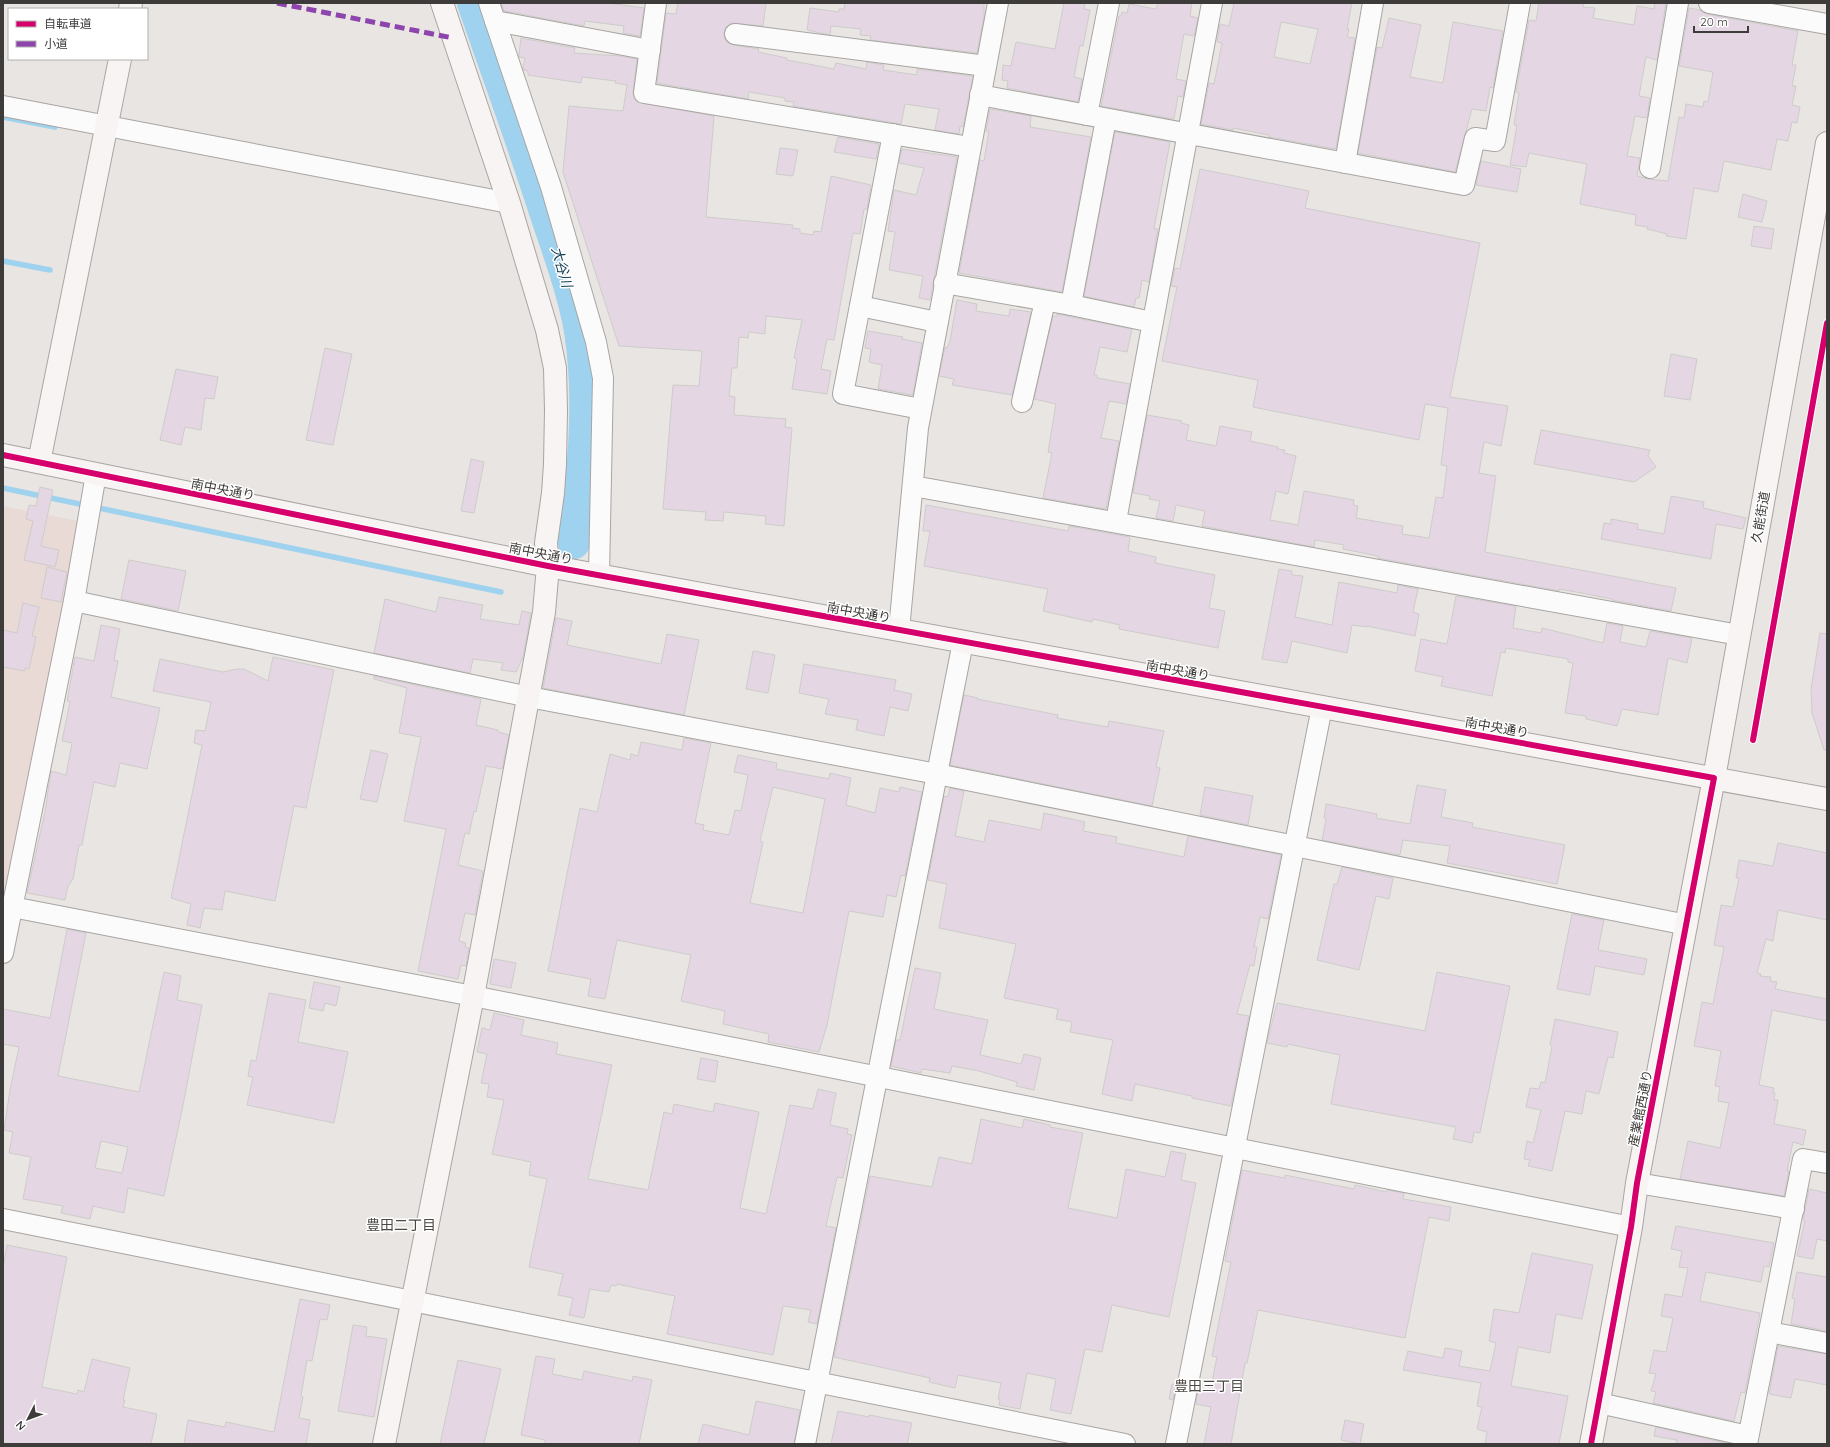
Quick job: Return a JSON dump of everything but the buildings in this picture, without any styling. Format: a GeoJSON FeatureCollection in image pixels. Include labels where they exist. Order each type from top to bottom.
{"type":"FeatureCollection","features":[{"type":"Feature","properties":{"kind":"street"},"geometry":{"type":"LineString","coordinates":[[384,1444],[473,996],[544,612],[548,566],[546,543],[553,493],[555,457],[555,368],[547,330],[508,203],[442,3]]}},
{"type":"Feature","properties":{"kind":"street"},"geometry":{"type":"LineString","coordinates":[[656,3],[644,93],[970,147]]}},
{"type":"Feature","properties":{"kind":"street"},"geometry":{"type":"LineString","coordinates":[[899,630],[914,486],[918,428],[944,283],[998,3]]}},
{"type":"Feature","properties":{"kind":"street"},"geometry":{"type":"LineString","coordinates":[[1071,305],[1096,117],[1109,3]]}},
{"type":"Feature","properties":{"kind":"street"},"geometry":{"type":"LineString","coordinates":[[1116,521],[1212,3]]}},
{"type":"Feature","properties":{"kind":"street"},"geometry":{"type":"LineString","coordinates":[[1345,163],[1373,3]]}},
{"type":"Feature","properties":{"kind":"street"},"geometry":{"type":"LineString","coordinates":[[980,95],[1464,185],[1475,138],[1495,141],[1520,3]]}},
{"type":"Feature","properties":{"kind":"street"},"geometry":{"type":"LineString","coordinates":[[1650,168],[1678,3]]}},
{"type":"Feature","properties":{"kind":"street"},"geometry":{"type":"LineString","coordinates":[[1710,3],[1827,24]]}},
{"type":"Feature","properties":{"kind":"street"},"geometry":{"type":"LineString","coordinates":[[492,12],[650,50]]}},
{"type":"Feature","properties":{"kind":"street"},"geometry":{"type":"LineString","coordinates":[[492,12],[551,187],[596,342],[603,378],[599,575]]}},
{"type":"Feature","properties":{"kind":"street"},"geometry":{"type":"LineString","coordinates":[[735,34],[986,66]]}},
{"type":"Feature","properties":{"kind":"street"},"geometry":{"type":"LineString","coordinates":[[39,462],[108,126],[120,60]]}},
{"type":"Feature","properties":{"kind":"street"},"geometry":{"type":"LineString","coordinates":[[3,106],[508,203]]}},
{"type":"Feature","properties":{"kind":"street"},"geometry":{"type":"LineString","coordinates":[[893,134],[843,394],[922,409]]}},
{"type":"Feature","properties":{"kind":"street","name":"久能街道"},"geometry":{"type":"LineString","coordinates":[[1714,778],[1739,635],[1824,180],[1827,143]]}},
{"type":"Feature","properties":{"kind":"street"},"geometry":{"type":"LineString","coordinates":[[944,283],[1071,305],[1152,322]]}},
{"type":"Feature","properties":{"kind":"street"},"geometry":{"type":"LineString","coordinates":[[1022,402],[1045,301]]}},
{"type":"Feature","properties":{"kind":"street"},"geometry":{"type":"LineString","coordinates":[[860,306],[937,322]]}},
{"type":"Feature","properties":{"kind":"street","name":"南中央通り"},"geometry":{"type":"LineString","coordinates":[[3,455],[548,566],[1714,778]]}},
{"type":"Feature","properties":{"kind":"street"},"geometry":{"type":"LineString","coordinates":[[3,953],[74,601],[96,474]]}},
{"type":"Feature","properties":{"kind":"street"},"geometry":{"type":"LineString","coordinates":[[914,486],[1116,521],[1739,635]]}},
{"type":"Feature","properties":{"kind":"street"},"geometry":{"type":"LineString","coordinates":[[74,601],[529,697],[937,774],[1686,925]]}},
{"type":"Feature","properties":{"kind":"street"},"geometry":{"type":"LineString","coordinates":[[805,1444],[963,642]]}},
{"type":"Feature","properties":{"kind":"street"},"geometry":{"type":"LineString","coordinates":[[1176,1444],[1236,1149],[1322,707]]}},
{"type":"Feature","properties":{"kind":"street"},"geometry":{"type":"LineString","coordinates":[[1714,778],[1827,799]]}},
{"type":"Feature","properties":{"kind":"street","name":"産業館西通り"},"geometry":{"type":"LineString","coordinates":[[1591,1444],[1631,1227],[1637,1183],[1714,778]]}},
{"type":"Feature","properties":{"kind":"street"},"geometry":{"type":"LineString","coordinates":[[12,907],[473,996],[1631,1227]]}},
{"type":"Feature","properties":{"kind":"street"},"geometry":{"type":"LineString","coordinates":[[1599,1403],[1750,1441],[1769,1332],[1803,1160],[1827,1163]]}},
{"type":"Feature","properties":{"kind":"street"},"geometry":{"type":"LineString","coordinates":[[1637,1183],[1794,1209]]}},
{"type":"Feature","properties":{"kind":"street"},"geometry":{"type":"LineString","coordinates":[[3,1219],[1125,1444]]}},
{"type":"Feature","properties":{"kind":"street"},"geometry":{"type":"LineString","coordinates":[[1769,1332],[1827,1343]]}},
{"type":"Feature","properties":{"kind":"shaded area"},"geometry":{"type":"Polygon","coordinates":[[[3,506],[88,523],[3,950],[3,506]]]}},
{"type":"Feature","properties":{"kind":"waterway","name":"大谷川"},"geometry":{"type":"LineString","coordinates":[[473,3],[561,260],[574,303],[580,331],[585,384],[585,410],[583,464],[574,543]]}},
{"type":"Feature","properties":{"kind":"waterway"},"geometry":{"type":"LineString","coordinates":[[3,117],[55,127]]}},
{"type":"Feature","properties":{"kind":"waterway"},"geometry":{"type":"LineString","coordinates":[[3,261],[50,270]]}},
{"type":"Feature","properties":{"kind":"waterway"},"geometry":{"type":"LineString","coordinates":[[3,488],[501,592]]}},
{"type":"Feature","properties":{"kind":"marked path"},"geometry":{"type":"LineString","coordinates":[[277,3],[453,38]]}},
{"type":"Feature","properties":{"kind":"cycle path"},"geometry":{"type":"LineString","coordinates":[[1753,740],[1827,323]]}},
{"type":"Feature","properties":{"kind":"cycle path"},"geometry":{"type":"LineString","coordinates":[[3,455],[548,566],[1714,778],[1637,1183],[1631,1227],[1591,1444]]}},
{"type":"Feature","properties":{"kind":"district","name":"豊田二丁目"},"geometry":{"type":"Point","coordinates":[401,1225]}},
{"type":"Feature","properties":{"kind":"district","name":"豊田三丁目"},"geometry":{"type":"Point","coordinates":[1209,1386]}}]}
